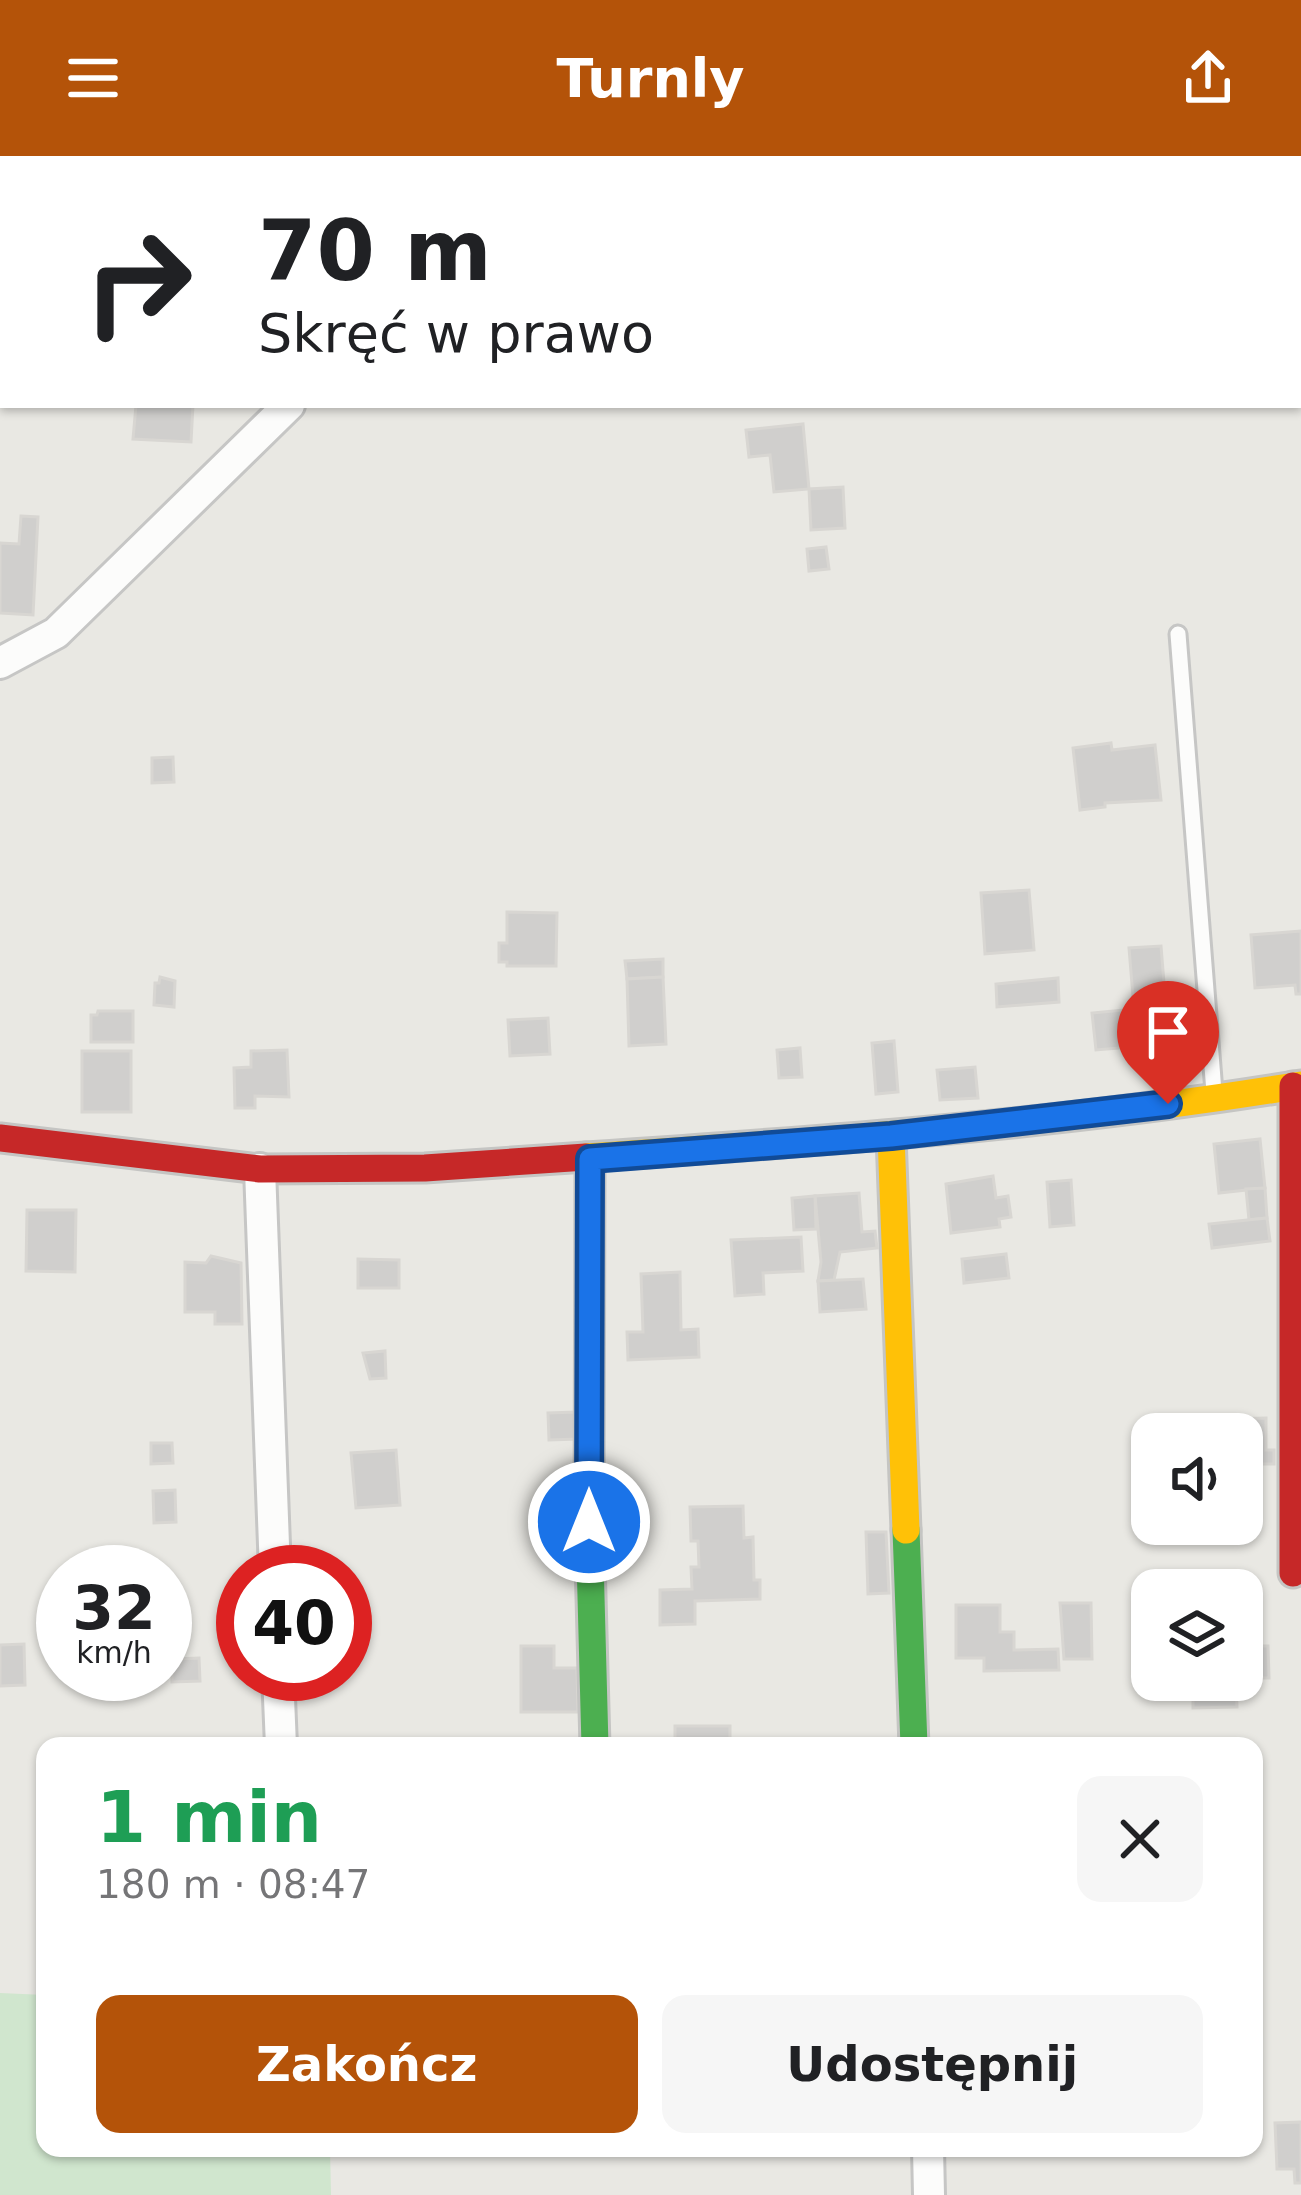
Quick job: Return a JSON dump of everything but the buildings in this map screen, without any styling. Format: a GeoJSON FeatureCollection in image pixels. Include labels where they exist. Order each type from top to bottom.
{"type":"FeatureCollection","features":[{"type":"Feature","properties":{"kind":"street"},"geometry":{"type":"LineString","coordinates":[[0,663],[56,633],[287,408]]}},
{"type":"Feature","properties":{"kind":"street"},"geometry":{"type":"LineString","coordinates":[[0,1138],[260,1169],[425,1168],[891,1136],[1215,1099],[1297,1085],[1293,1573]]}},
{"type":"Feature","properties":{"kind":"street"},"geometry":{"type":"LineString","coordinates":[[891,1136],[914,1737]]}},
{"type":"Feature","properties":{"kind":"street"},"geometry":{"type":"LineString","coordinates":[[590,1159],[589,1522],[595,1737]]}},
{"type":"Feature","properties":{"kind":"street"},"geometry":{"type":"LineString","coordinates":[[260,1169],[274,1545]]}},
{"type":"Feature","properties":{"kind":"street"},"geometry":{"type":"LineString","coordinates":[[279,1701],[281,1737]]}},
{"type":"Feature","properties":{"kind":"street"},"geometry":{"type":"LineString","coordinates":[[928,2157],[929,2195]]}},
{"type":"Feature","properties":{"kind":"lane"},"geometry":{"type":"LineString","coordinates":[[1178,634],[1215,1099]]}},
{"type":"Feature","properties":{"kind":"green space"},"geometry":{"type":"Polygon","coordinates":[[[0,1993],[36,1995],[36,2157],[330,2157],[331,2195],[0,2195],[0,1993]]]}},
{"type":"Feature","properties":{"kind":"traffic: fast"},"geometry":{"type":"LineString","coordinates":[[590,1159],[589,1522],[595,1737]]}},
{"type":"Feature","properties":{"kind":"traffic: fast"},"geometry":{"type":"LineString","coordinates":[[906,1530],[914,1737]]}},
{"type":"Feature","properties":{"kind":"traffic: slow"},"geometry":{"type":"LineString","coordinates":[[586,1157],[1034,1121],[1301,1085]]}},
{"type":"Feature","properties":{"kind":"traffic: slow"},"geometry":{"type":"LineString","coordinates":[[891,1136],[906,1530]]}},
{"type":"Feature","properties":{"kind":"traffic: jam"},"geometry":{"type":"LineString","coordinates":[[1293,1086],[1293,1573]]}},
{"type":"Feature","properties":{"kind":"traffic: jam"},"geometry":{"type":"LineString","coordinates":[[0,1138],[260,1169],[425,1168],[586,1157]]}},
{"type":"Feature","properties":{"kind":"route"},"geometry":{"type":"LineString","coordinates":[[589,1522],[590,1159],[891,1136],[1168,1104]]}}]}
